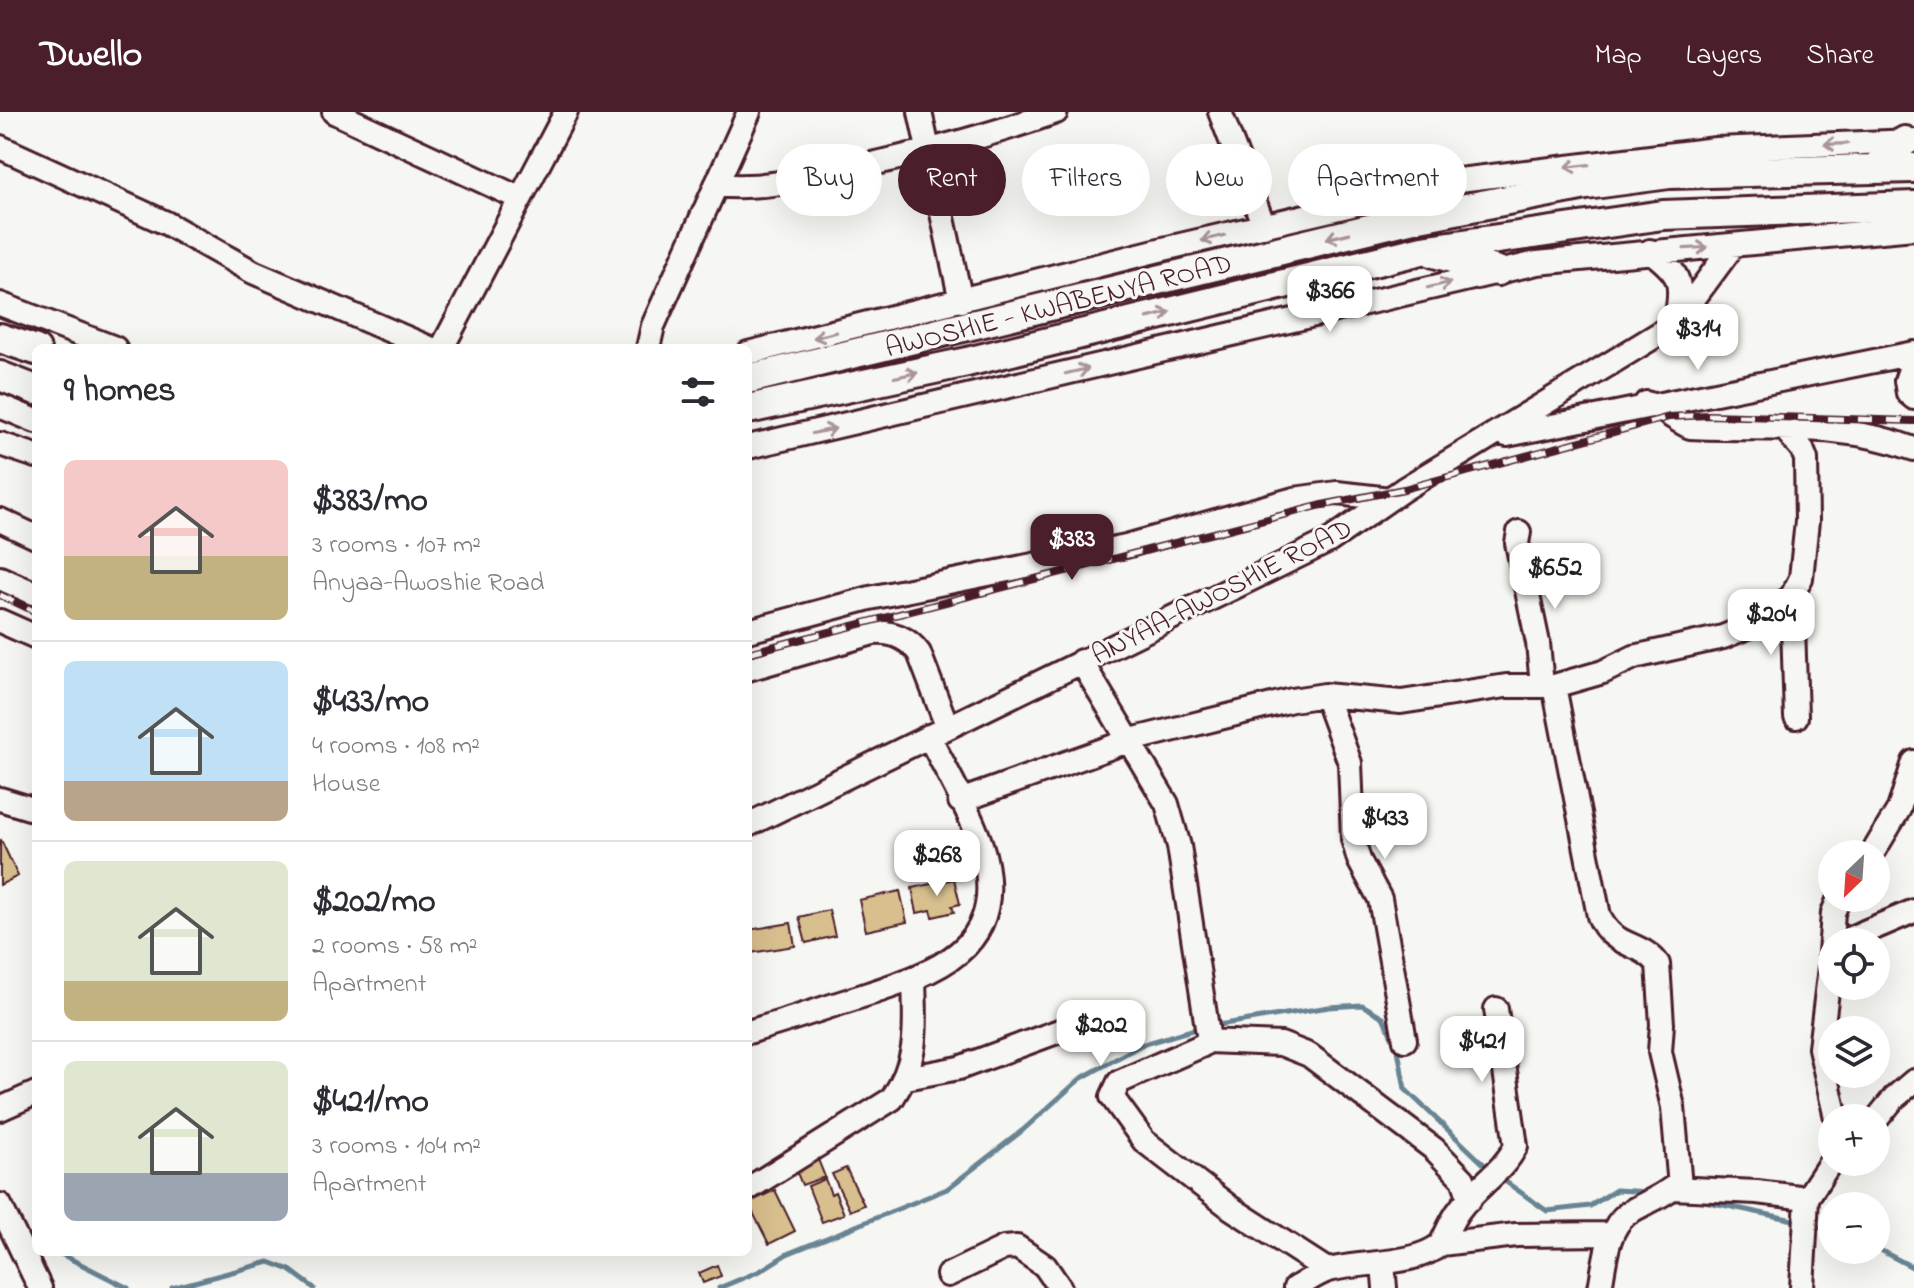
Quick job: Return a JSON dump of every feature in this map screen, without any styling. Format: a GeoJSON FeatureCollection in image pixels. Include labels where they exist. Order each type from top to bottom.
{"type":"FeatureCollection","features":[{"type":"Feature","properties":{"kind":"main road","name":"AWOSHIE - KWABENYA ROAD"},"geometry":{"type":"LineString","coordinates":[[752,378],[962,314],[1414,218],[1586,185],[1669,174],[1874,169],[1911,150]]}},
{"type":"Feature","properties":{"kind":"main road","name":"AWOSHIE - KWABENYA ROAD"},"geometry":{"type":"LineString","coordinates":[[752,408],[967,362],[1422,250],[1663,215],[1758,209],[1914,206]]}},
{"type":"Feature","properties":{"kind":"main road"},"geometry":{"type":"LineString","coordinates":[[1422,250],[1498,271]]}},
{"type":"Feature","properties":{"kind":"main road"},"geometry":{"type":"LineString","coordinates":[[962,314],[953,342],[958,357],[967,362]]}},
{"type":"Feature","properties":{"kind":"main road"},"geometry":{"type":"LineString","coordinates":[[0,338],[32,349]]}},
{"type":"Feature","properties":{"kind":"main road"},"geometry":{"type":"LineString","coordinates":[[0,376],[32,388]]}},
{"type":"Feature","properties":{"kind":"street"},"geometry":{"type":"LineString","coordinates":[[334,112],[369,118],[519,198]]}},
{"type":"Feature","properties":{"kind":"street"},"geometry":{"type":"LineString","coordinates":[[444,344],[566,112]]}},
{"type":"Feature","properties":{"kind":"street"},"geometry":{"type":"LineString","coordinates":[[649,344],[653,326],[749,112]]}},
{"type":"Feature","properties":{"kind":"street"},"geometry":{"type":"LineString","coordinates":[[920,112],[926,144]]}},
{"type":"Feature","properties":{"kind":"street"},"geometry":{"type":"LineString","coordinates":[[954,144],[1056,112]]}},
{"type":"Feature","properties":{"kind":"street"},"geometry":{"type":"LineString","coordinates":[[1220,112],[1264,226]]}},
{"type":"Feature","properties":{"kind":"street"},"geometry":{"type":"LineString","coordinates":[[0,147],[156,217],[253,272],[421,344]]}},
{"type":"Feature","properties":{"kind":"street"},"geometry":{"type":"LineString","coordinates":[[752,352],[962,314],[1264,226],[1459,180],[1716,149],[1911,150]]}},
{"type":"Feature","properties":{"kind":"street"},"geometry":{"type":"LineString","coordinates":[[716,185],[744,188],[773,186],[898,159]]}},
{"type":"Feature","properties":{"kind":"street"},"geometry":{"type":"LineString","coordinates":[[941,216],[962,314]]}},
{"type":"Feature","properties":{"kind":"street"},"geometry":{"type":"LineString","coordinates":[[752,446],[1537,263],[1914,228]]}},
{"type":"Feature","properties":{"kind":"street","name":"ANYAA-AWOSHIE ROAD"},"geometry":{"type":"LineString","coordinates":[[752,823],[1304,555],[1675,324],[1732,247]]}},
{"type":"Feature","properties":{"kind":"street"},"geometry":{"type":"LineString","coordinates":[[1650,251],[1671,267],[1680,283],[1675,324]]}},
{"type":"Feature","properties":{"kind":"street"},"geometry":{"type":"LineString","coordinates":[[0,304],[105,344]]}},
{"type":"Feature","properties":{"kind":"street"},"geometry":{"type":"LineString","coordinates":[[1491,439],[1655,404],[1914,356],[1906,381],[1908,393],[1914,398]]}},
{"type":"Feature","properties":{"kind":"street"},"geometry":{"type":"LineString","coordinates":[[1540,408],[1631,400],[1655,404],[1669,417],[1690,427],[1841,430],[1884,438],[1914,449]]}},
{"type":"Feature","properties":{"kind":"street"},"geometry":{"type":"LineString","coordinates":[[0,406],[32,419]]}},
{"type":"Feature","properties":{"kind":"street"},"geometry":{"type":"LineString","coordinates":[[960,801],[1131,740],[1292,700],[1325,695],[1401,702],[1506,686],[1548,686],[1603,672],[1634,657],[1723,637],[1763,618],[1792,596],[1801,578],[1807,521],[1806,459],[1802,449],[1784,428]]}},
{"type":"Feature","properties":{"kind":"street"},"geometry":{"type":"LineString","coordinates":[[0,444],[32,455]]}},
{"type":"Feature","properties":{"kind":"street"},"geometry":{"type":"LineString","coordinates":[[752,630],[900,592],[1100,553],[1294,499],[1337,493],[1390,499]]}},
{"type":"Feature","properties":{"kind":"street"},"geometry":{"type":"LineString","coordinates":[[0,520],[32,535]]}},
{"type":"Feature","properties":{"kind":"street"},"geometry":{"type":"LineString","coordinates":[[1519,532],[1517,543],[1599,916],[1611,935],[1648,955],[1658,964],[1662,1024],[1660,1052],[1673,1107],[1670,1191]]}},
{"type":"Feature","properties":{"kind":"street"},"geometry":{"type":"LineString","coordinates":[[0,578],[32,592]]}},
{"type":"Feature","properties":{"kind":"street"},"geometry":{"type":"LineString","coordinates":[[1792,596],[1796,717]]}},
{"type":"Feature","properties":{"kind":"street"},"geometry":{"type":"LineString","coordinates":[[0,621],[32,635]]}},
{"type":"Feature","properties":{"kind":"street"},"geometry":{"type":"LineString","coordinates":[[752,668],[873,633],[892,634],[913,644],[919,653],[938,731],[960,801],[986,860],[987,905],[978,934],[957,956],[914,979],[752,1031]]}},
{"type":"Feature","properties":{"kind":"street"},"geometry":{"type":"LineString","coordinates":[[1081,661],[1167,804],[1179,846],[1207,1031]]}},
{"type":"Feature","properties":{"kind":"street"},"geometry":{"type":"LineString","coordinates":[[1325,695],[1350,763],[1353,839],[1359,860],[1380,899],[1405,1040]]}},
{"type":"Feature","properties":{"kind":"street"},"geometry":{"type":"LineString","coordinates":[[1880,840],[1899,809],[1914,762]]}},
{"type":"Feature","properties":{"kind":"street"},"geometry":{"type":"LineString","coordinates":[[0,799],[32,809]]}},
{"type":"Feature","properties":{"kind":"street"},"geometry":{"type":"LineString","coordinates":[[1878,928],[1914,911]]}},
{"type":"Feature","properties":{"kind":"street"},"geometry":{"type":"LineString","coordinates":[[752,1187],[879,1110],[892,1099],[906,1078],[915,1048],[914,979]]}},
{"type":"Feature","properties":{"kind":"street"},"geometry":{"type":"LineString","coordinates":[[1827,1000],[1820,1048],[1833,1104]]}},
{"type":"Feature","properties":{"kind":"street"},"geometry":{"type":"LineString","coordinates":[[1295,1288],[1327,1270],[1383,1263],[1433,1250],[1441,1244],[1460,1209],[1508,1162],[1516,1146],[1496,1009]]}},
{"type":"Feature","properties":{"kind":"street"},"geometry":{"type":"LineString","coordinates":[[906,1078],[959,1068],[1062,1030]]}},
{"type":"Feature","properties":{"kind":"street"},"geometry":{"type":"LineString","coordinates":[[1327,1270],[1231,1208],[1144,1141],[1112,1097],[1119,1082],[1207,1031],[1281,1044],[1309,1055],[1434,1149],[1463,1179],[1470,1199]]}},
{"type":"Feature","properties":{"kind":"street"},"geometry":{"type":"LineString","coordinates":[[1889,1104],[1914,1081]]}},
{"type":"Feature","properties":{"kind":"street"},"geometry":{"type":"LineString","coordinates":[[0,1109],[32,1095]]}},
{"type":"Feature","properties":{"kind":"street"},"geometry":{"type":"LineString","coordinates":[[1802,1288],[1807,1198],[1821,1176]]}},
{"type":"Feature","properties":{"kind":"street"},"geometry":{"type":"LineString","coordinates":[[1600,1288],[1611,1234],[1629,1213],[1670,1191],[1807,1198]]}},
{"type":"Feature","properties":{"kind":"street"},"geometry":{"type":"LineString","coordinates":[[0,1205],[40,1288]]}},
{"type":"Feature","properties":{"kind":"street"},"geometry":{"type":"LineString","coordinates":[[1441,1244],[1516,1235],[1611,1234]]}},
{"type":"Feature","properties":{"kind":"street"},"geometry":{"type":"LineString","coordinates":[[948,1275],[1004,1248],[1017,1247],[1045,1266],[1060,1288]]}},
{"type":"Feature","properties":{"kind":"street"},"geometry":{"type":"LineString","coordinates":[[1383,1263],[1385,1288]]}},
{"type":"Feature","properties":{"kind":"building"},"geometry":{"type":"Polygon","coordinates":[[[0,841],[18,876],[0,885],[0,841]]]}},
{"type":"Feature","properties":{"kind":"building"},"geometry":{"type":"Polygon","coordinates":[[[954,879],[960,904],[952,906],[954,912],[933,917],[931,910],[917,913],[912,888],[954,879]]]}},
{"type":"Feature","properties":{"kind":"building"},"geometry":{"type":"Polygon","coordinates":[[[900,891],[907,922],[866,931],[859,900],[900,891]]]}},
{"type":"Feature","properties":{"kind":"building"},"geometry":{"type":"Polygon","coordinates":[[[829,910],[835,936],[806,943],[799,917],[829,910]]]}},
{"type":"Feature","properties":{"kind":"building"},"geometry":{"type":"Polygon","coordinates":[[[791,923],[795,946],[752,953],[752,929],[791,923]]]}},
{"type":"Feature","properties":{"kind":"building"},"geometry":{"type":"Polygon","coordinates":[[[817,1157],[825,1177],[802,1185],[794,1165],[817,1157]]]}},
{"type":"Feature","properties":{"kind":"building"},"geometry":{"type":"Polygon","coordinates":[[[846,1168],[864,1205],[850,1211],[832,1174],[846,1168]]]}},
{"type":"Feature","properties":{"kind":"building"},"geometry":{"type":"Polygon","coordinates":[[[825,1179],[831,1194],[835,1192],[844,1214],[822,1222],[808,1186],[825,1179]]]}},
{"type":"Feature","properties":{"kind":"building"},"geometry":{"type":"Polygon","coordinates":[[[775,1190],[795,1231],[769,1244],[752,1211],[752,1201],[775,1190]]]}},
{"type":"Feature","properties":{"kind":"building"},"geometry":{"type":"Polygon","coordinates":[[[717,1265],[721,1276],[703,1283],[699,1273],[717,1265]]]}},
{"type":"Feature","properties":{"kind":"waterway"},"geometry":{"type":"LineString","coordinates":[[1212,1026],[1329,1007],[1362,1005],[1383,1017],[1398,1050],[1405,1089],[1491,1171]]}},
{"type":"Feature","properties":{"kind":"waterway"},"geometry":{"type":"LineString","coordinates":[[719,1288],[760,1271],[787,1254],[947,1189],[1023,1130],[1080,1079],[1141,1045],[1202,1027]]}},
{"type":"Feature","properties":{"kind":"waterway"},"geometry":{"type":"LineString","coordinates":[[1499,1177],[1547,1211],[1590,1206],[1616,1190],[1649,1192]]}},
{"type":"Feature","properties":{"kind":"waterway"},"geometry":{"type":"LineString","coordinates":[[1695,1199],[1798,1221]]}},
{"type":"Feature","properties":{"kind":"waterway"},"geometry":{"type":"LineString","coordinates":[[1812,1225],[1818,1227]]}},
{"type":"Feature","properties":{"kind":"waterway"},"geometry":{"type":"LineString","coordinates":[[24,1240],[32,1243]]}},
{"type":"Feature","properties":{"kind":"waterway"},"geometry":{"type":"LineString","coordinates":[[1890,1255],[1914,1268]]}},
{"type":"Feature","properties":{"kind":"waterway"},"geometry":{"type":"LineString","coordinates":[[65,1256],[128,1288]]}},
{"type":"Feature","properties":{"kind":"waterway"},"geometry":{"type":"LineString","coordinates":[[172,1288],[269,1262],[290,1270],[314,1288]]}},
{"type":"Feature","properties":{"kind":"railway"},"geometry":{"type":"LineString","coordinates":[[752,652],[1322,505],[1404,489],[1669,417],[1708,415],[1914,421]]}},
{"type":"Feature","properties":{"kind":"railway"},"geometry":{"type":"LineString","coordinates":[[0,595],[32,610]]}}]}
